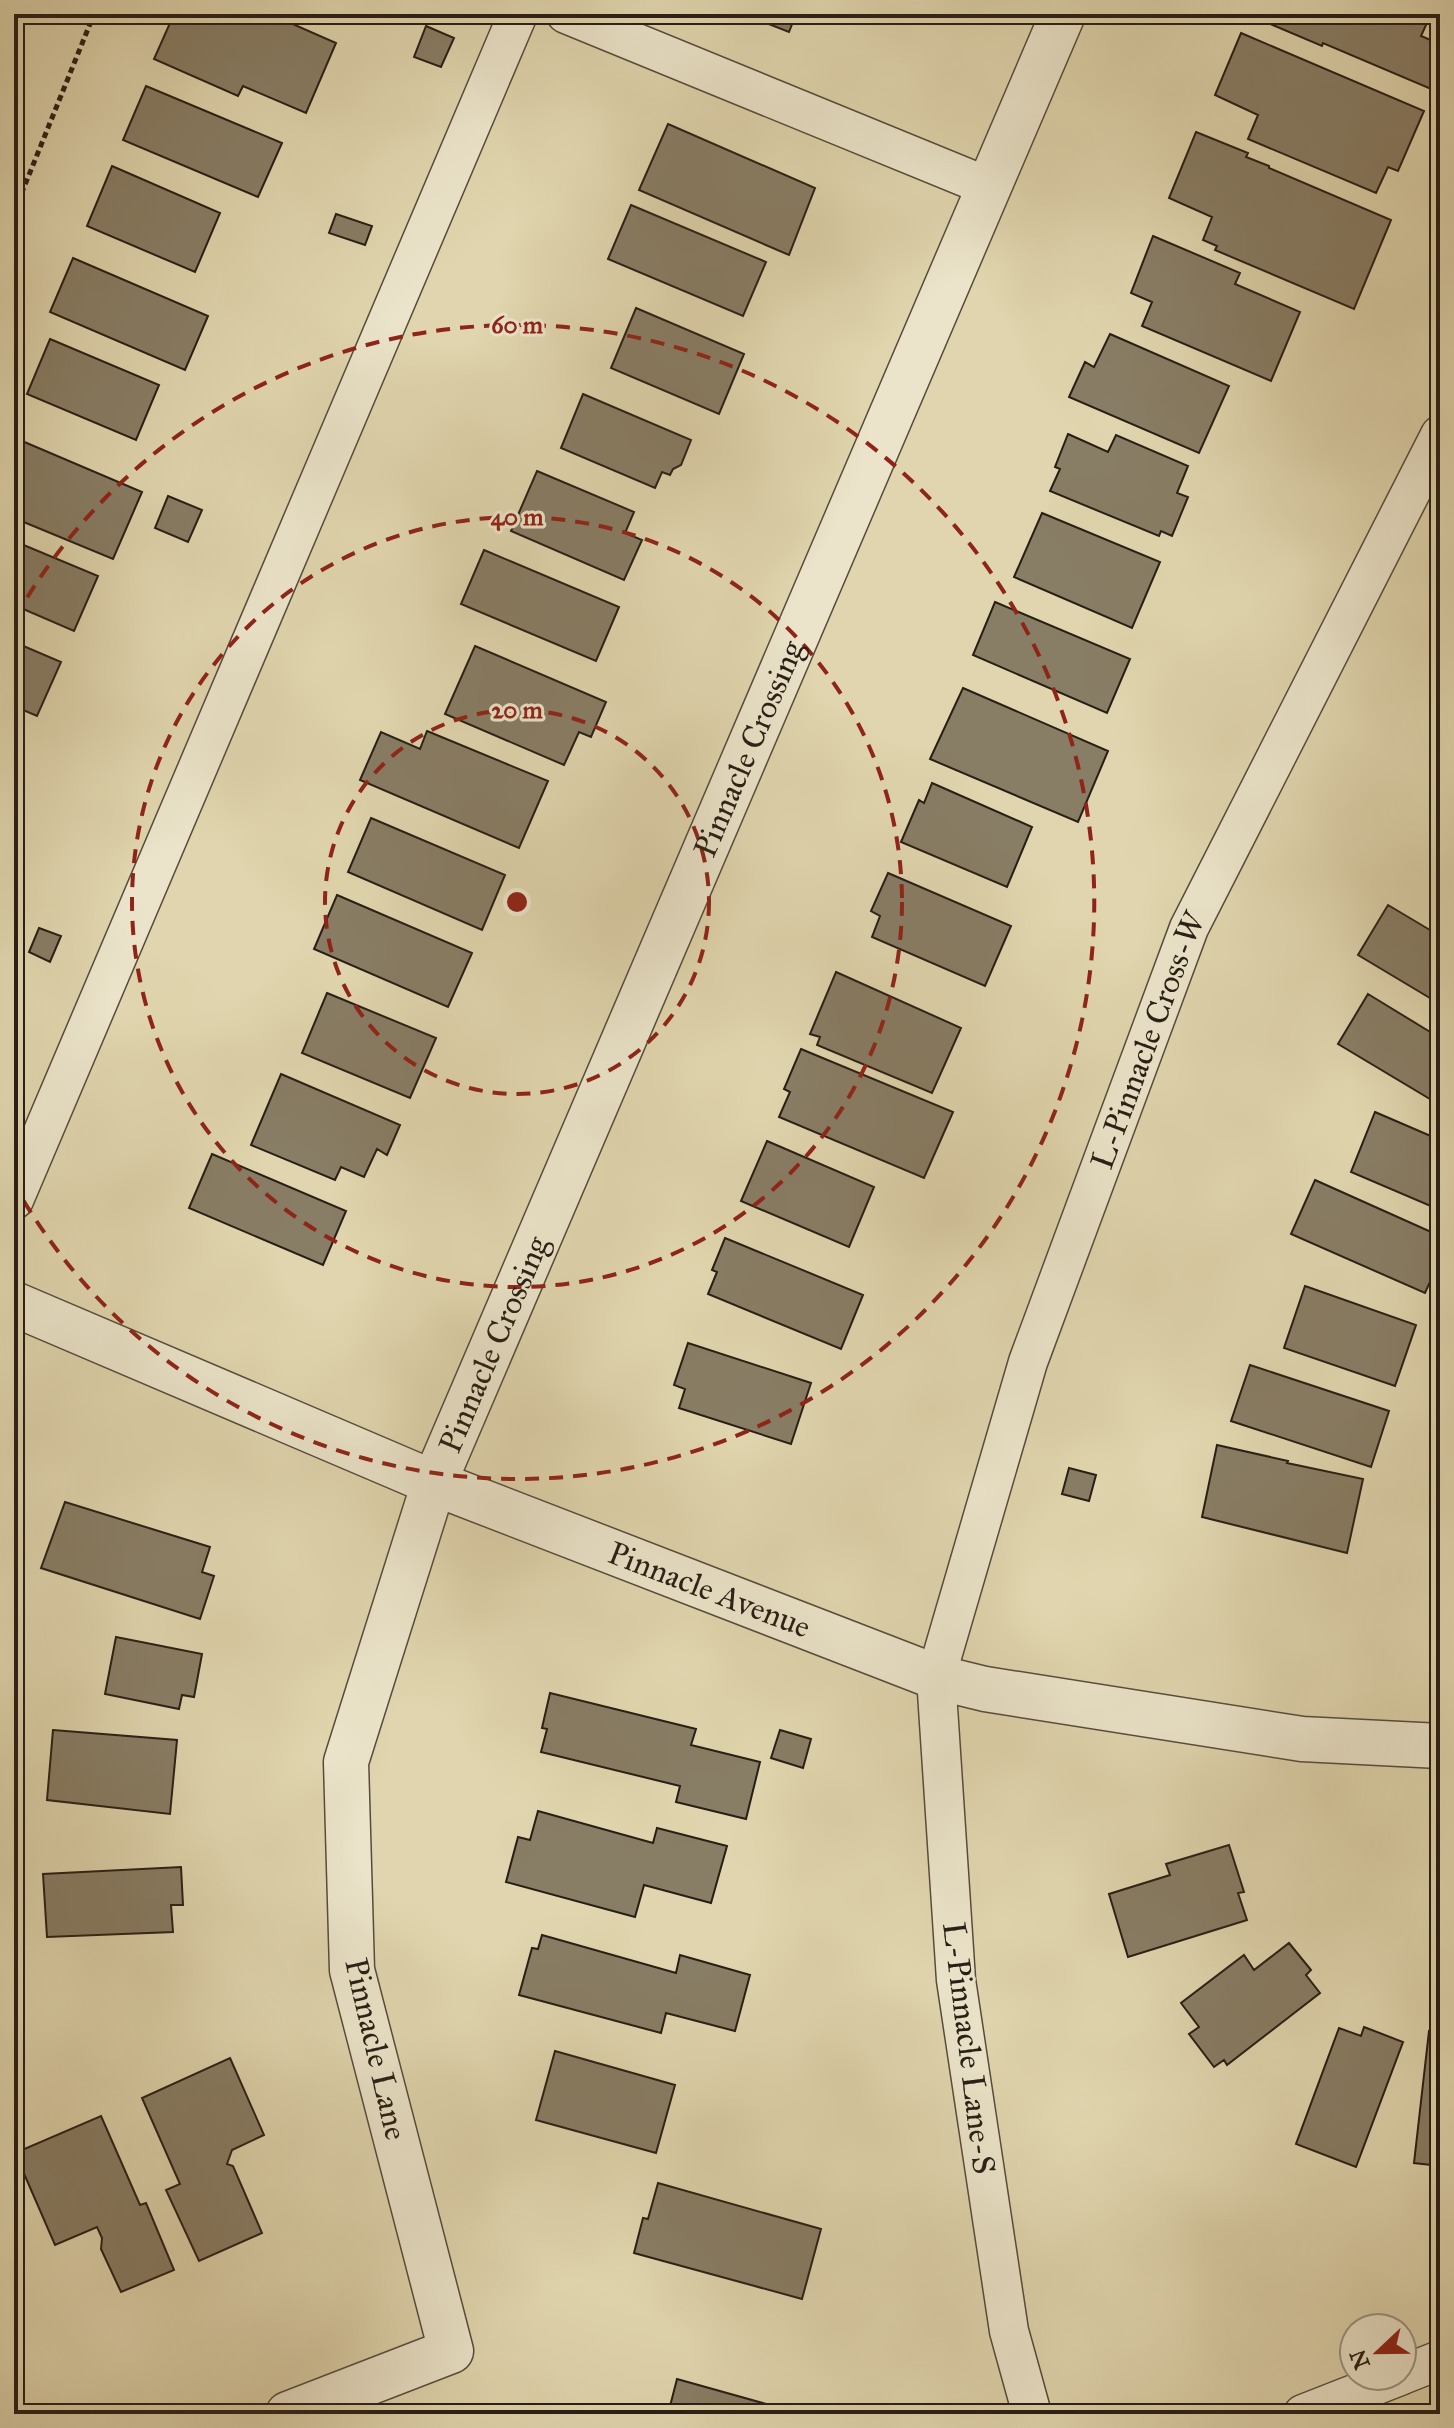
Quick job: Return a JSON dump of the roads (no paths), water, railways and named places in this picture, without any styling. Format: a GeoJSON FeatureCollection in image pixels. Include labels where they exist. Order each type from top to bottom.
{"type":"FeatureCollection","features":[{"type":"Feature","properties":{"kind":"street","name":"Pinnacle Crossing"},"geometry":{"type":"LineString","coordinates":[[434,1483],[1063,14]]}},
{"type":"Feature","properties":{"kind":"street","name":"Pinnacle Avenue"},"geometry":{"type":"LineString","coordinates":[[14,1304],[434,1483],[936,1677],[985,1689],[1302,1739],[1440,1746]]}},
{"type":"Feature","properties":{"kind":"street","name":"Pinnacle Lane"},"geometry":{"type":"LineString","coordinates":[[288,2414],[451,2351],[352,1970],[346,1762],[434,1483]]}},
{"type":"Feature","properties":{"kind":"lane"},"geometry":{"type":"LineString","coordinates":[[14,1200],[518,14]]}},
{"type":"Feature","properties":{"kind":"lane"},"geometry":{"type":"LineString","coordinates":[[566,14],[989,187]]}},
{"type":"Feature","properties":{"kind":"lane","name":"L-Pinnacle Cross-W"},"geometry":{"type":"LineString","coordinates":[[936,1677],[1028,1362],[1189,928],[1440,435]]}},
{"type":"Feature","properties":{"kind":"lane","name":"L-Pinnacle Lane-S"},"geometry":{"type":"LineString","coordinates":[[936,1677],[956,1980],[1009,2331],[1032,2414]]}},
{"type":"Feature","properties":{"kind":"lane"},"geometry":{"type":"LineString","coordinates":[[1418,2369],[1440,2360]]}},
{"type":"Feature","properties":{"kind":"lane"},"geometry":{"type":"LineString","coordinates":[[1303,2414],[1360,2392]]}}]}
